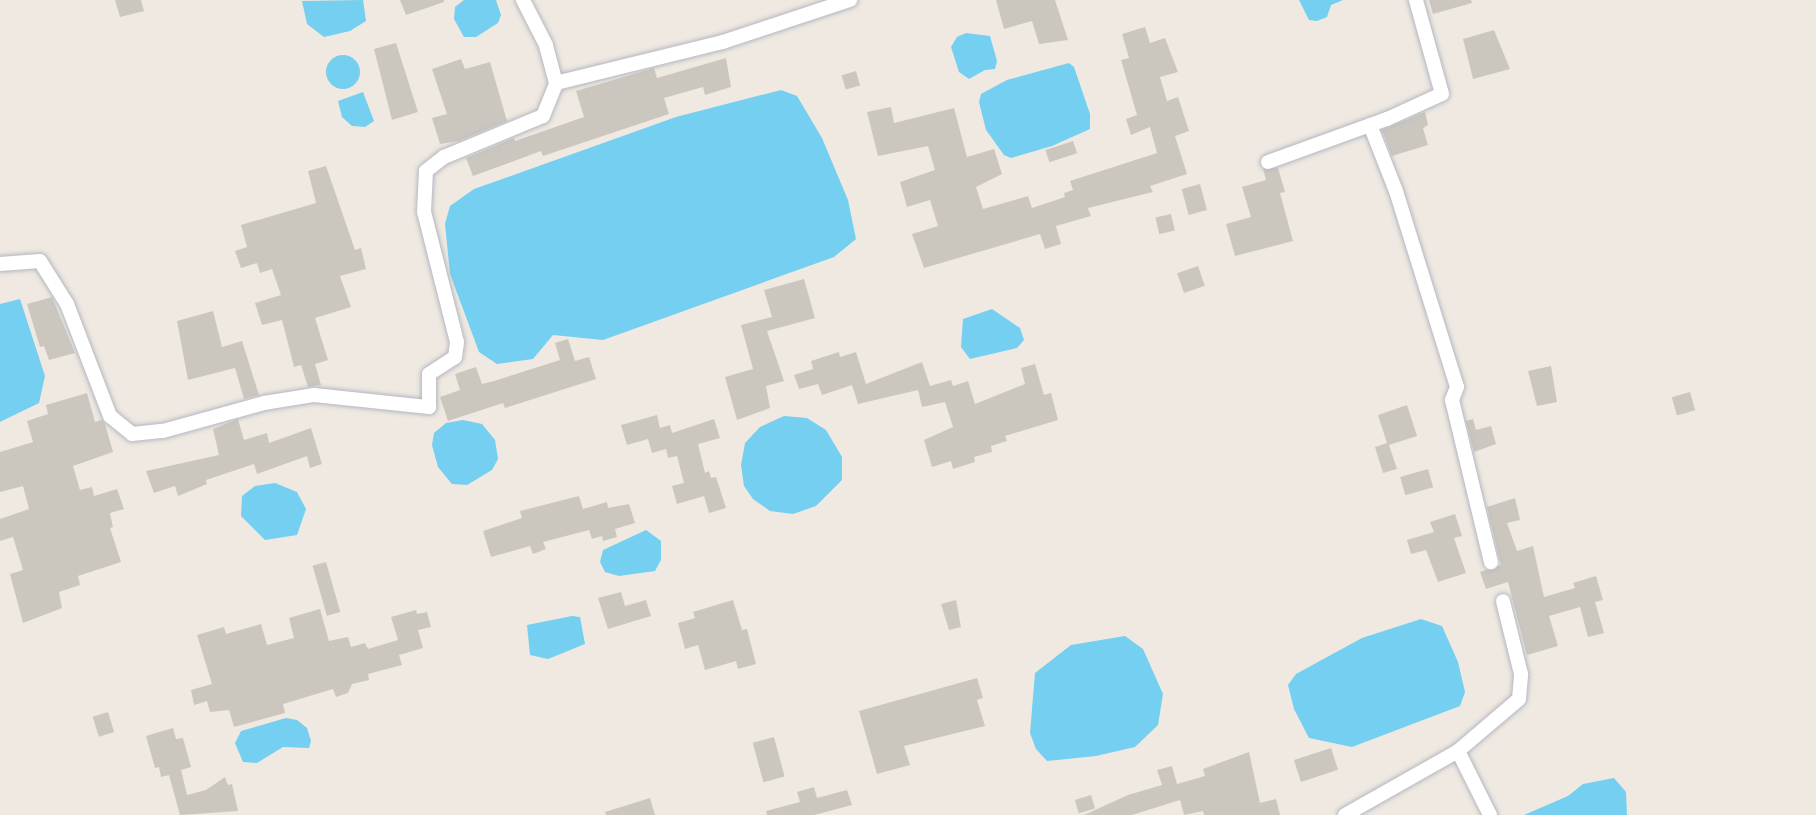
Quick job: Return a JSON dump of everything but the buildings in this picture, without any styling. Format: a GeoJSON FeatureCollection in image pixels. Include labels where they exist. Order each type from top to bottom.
{"type":"FeatureCollection","features":[{"type":"Feature","properties":{"kind":"street"},"geometry":{"type":"LineString","coordinates":[[0,264],[40,261],[67,304],[110,416],[132,434],[163,431],[264,403],[314,395],[429,407],[429,374],[455,357],[457,342],[424,212],[426,171],[444,157],[543,116],[556,83],[546,45],[523,0]]}},
{"type":"Feature","properties":{"kind":"street"},"geometry":{"type":"LineString","coordinates":[[556,83],[723,42],[850,0]]}},
{"type":"Feature","properties":{"kind":"street"},"geometry":{"type":"LineString","coordinates":[[1268,162],[1370,125],[1442,94],[1416,0]]}},
{"type":"Feature","properties":{"kind":"street"},"geometry":{"type":"LineString","coordinates":[[1370,125],[1396,191],[1457,387],[1452,400],[1491,562]]}},
{"type":"Feature","properties":{"kind":"street"},"geometry":{"type":"LineString","coordinates":[[1345,815],[1458,751],[1519,699],[1521,674],[1503,601]]}},
{"type":"Feature","properties":{"kind":"street"},"geometry":{"type":"LineString","coordinates":[[1458,751],[1490,815]]}},
{"type":"Feature","properties":{"kind":"water"},"geometry":{"type":"Polygon","coordinates":[[[363,0],[366,21],[350,31],[324,37],[307,24],[302,1],[363,0]]]}},
{"type":"Feature","properties":{"kind":"water"},"geometry":{"type":"Polygon","coordinates":[[[464,0],[496,0],[501,15],[498,23],[476,37],[464,37],[454,19],[455,7],[464,0]]]}},
{"type":"Feature","properties":{"kind":"water"},"geometry":{"type":"Polygon","coordinates":[[[1299,0],[1343,0],[1331,5],[1327,17],[1317,21],[1309,20],[1299,0]]]}},
{"type":"Feature","properties":{"kind":"water"},"geometry":{"type":"Polygon","coordinates":[[[966,33],[990,36],[997,61],[995,69],[985,70],[969,79],[959,72],[951,47],[957,37],[966,33]]]}},
{"type":"Feature","properties":{"kind":"water"},"geometry":{"type":"Polygon","coordinates":[[[343,55],[355,60],[360,72],[355,84],[343,89],[331,84],[326,72],[331,60],[343,55]]]}},
{"type":"Feature","properties":{"kind":"water"},"geometry":{"type":"Polygon","coordinates":[[[1069,63],[1074,67],[1090,114],[1090,129],[1052,146],[1011,158],[1004,155],[986,130],[979,102],[981,94],[1007,80],[1069,63]]]}},
{"type":"Feature","properties":{"kind":"water"},"geometry":{"type":"Polygon","coordinates":[[[781,90],[797,96],[822,138],[848,200],[856,239],[834,257],[603,340],[553,335],[533,359],[497,364],[479,352],[450,274],[445,224],[450,206],[474,189],[676,117],[781,90]]]}},
{"type":"Feature","properties":{"kind":"water"},"geometry":{"type":"Polygon","coordinates":[[[363,92],[374,121],[365,127],[352,126],[342,117],[338,101],[363,92]]]}},
{"type":"Feature","properties":{"kind":"water"},"geometry":{"type":"Polygon","coordinates":[[[20,299],[45,376],[39,403],[0,422],[0,304],[20,299]]]}},
{"type":"Feature","properties":{"kind":"water"},"geometry":{"type":"Polygon","coordinates":[[[992,309],[1020,328],[1024,340],[1017,348],[970,359],[961,347],[963,319],[992,309]]]}},
{"type":"Feature","properties":{"kind":"water"},"geometry":{"type":"Polygon","coordinates":[[[784,416],[807,418],[826,430],[842,457],[842,480],[816,506],[793,514],[770,511],[753,499],[744,486],[741,465],[745,443],[760,427],[784,416]]]}},
{"type":"Feature","properties":{"kind":"water"},"geometry":{"type":"Polygon","coordinates":[[[463,420],[482,424],[495,440],[498,459],[492,470],[467,485],[452,484],[438,467],[432,445],[434,433],[446,423],[463,420]]]}},
{"type":"Feature","properties":{"kind":"water"},"geometry":{"type":"Polygon","coordinates":[[[275,483],[297,492],[306,509],[297,535],[265,540],[241,516],[242,496],[255,486],[275,483]]]}},
{"type":"Feature","properties":{"kind":"water"},"geometry":{"type":"Polygon","coordinates":[[[646,530],[661,541],[661,560],[655,571],[619,576],[605,572],[600,562],[603,550],[646,530]]]}},
{"type":"Feature","properties":{"kind":"water"},"geometry":{"type":"Polygon","coordinates":[[[572,616],[580,617],[585,644],[548,659],[530,655],[527,625],[572,616]]]}},
{"type":"Feature","properties":{"kind":"water"},"geometry":{"type":"Polygon","coordinates":[[[1421,619],[1442,626],[1458,662],[1465,692],[1460,706],[1352,747],[1309,738],[1294,709],[1288,685],[1296,674],[1362,638],[1421,619]]]}},
{"type":"Feature","properties":{"kind":"water"},"geometry":{"type":"Polygon","coordinates":[[[1125,636],[1143,649],[1163,694],[1158,725],[1135,747],[1096,756],[1047,761],[1036,749],[1030,733],[1035,673],[1071,645],[1125,636]]]}},
{"type":"Feature","properties":{"kind":"water"},"geometry":{"type":"Polygon","coordinates":[[[286,718],[297,720],[307,728],[311,741],[309,748],[283,747],[257,763],[243,762],[235,743],[241,731],[286,718]]]}},
{"type":"Feature","properties":{"kind":"water"},"geometry":{"type":"Polygon","coordinates":[[[1614,778],[1626,792],[1627,815],[1524,815],[1568,796],[1583,784],[1614,778]]]}}]}
